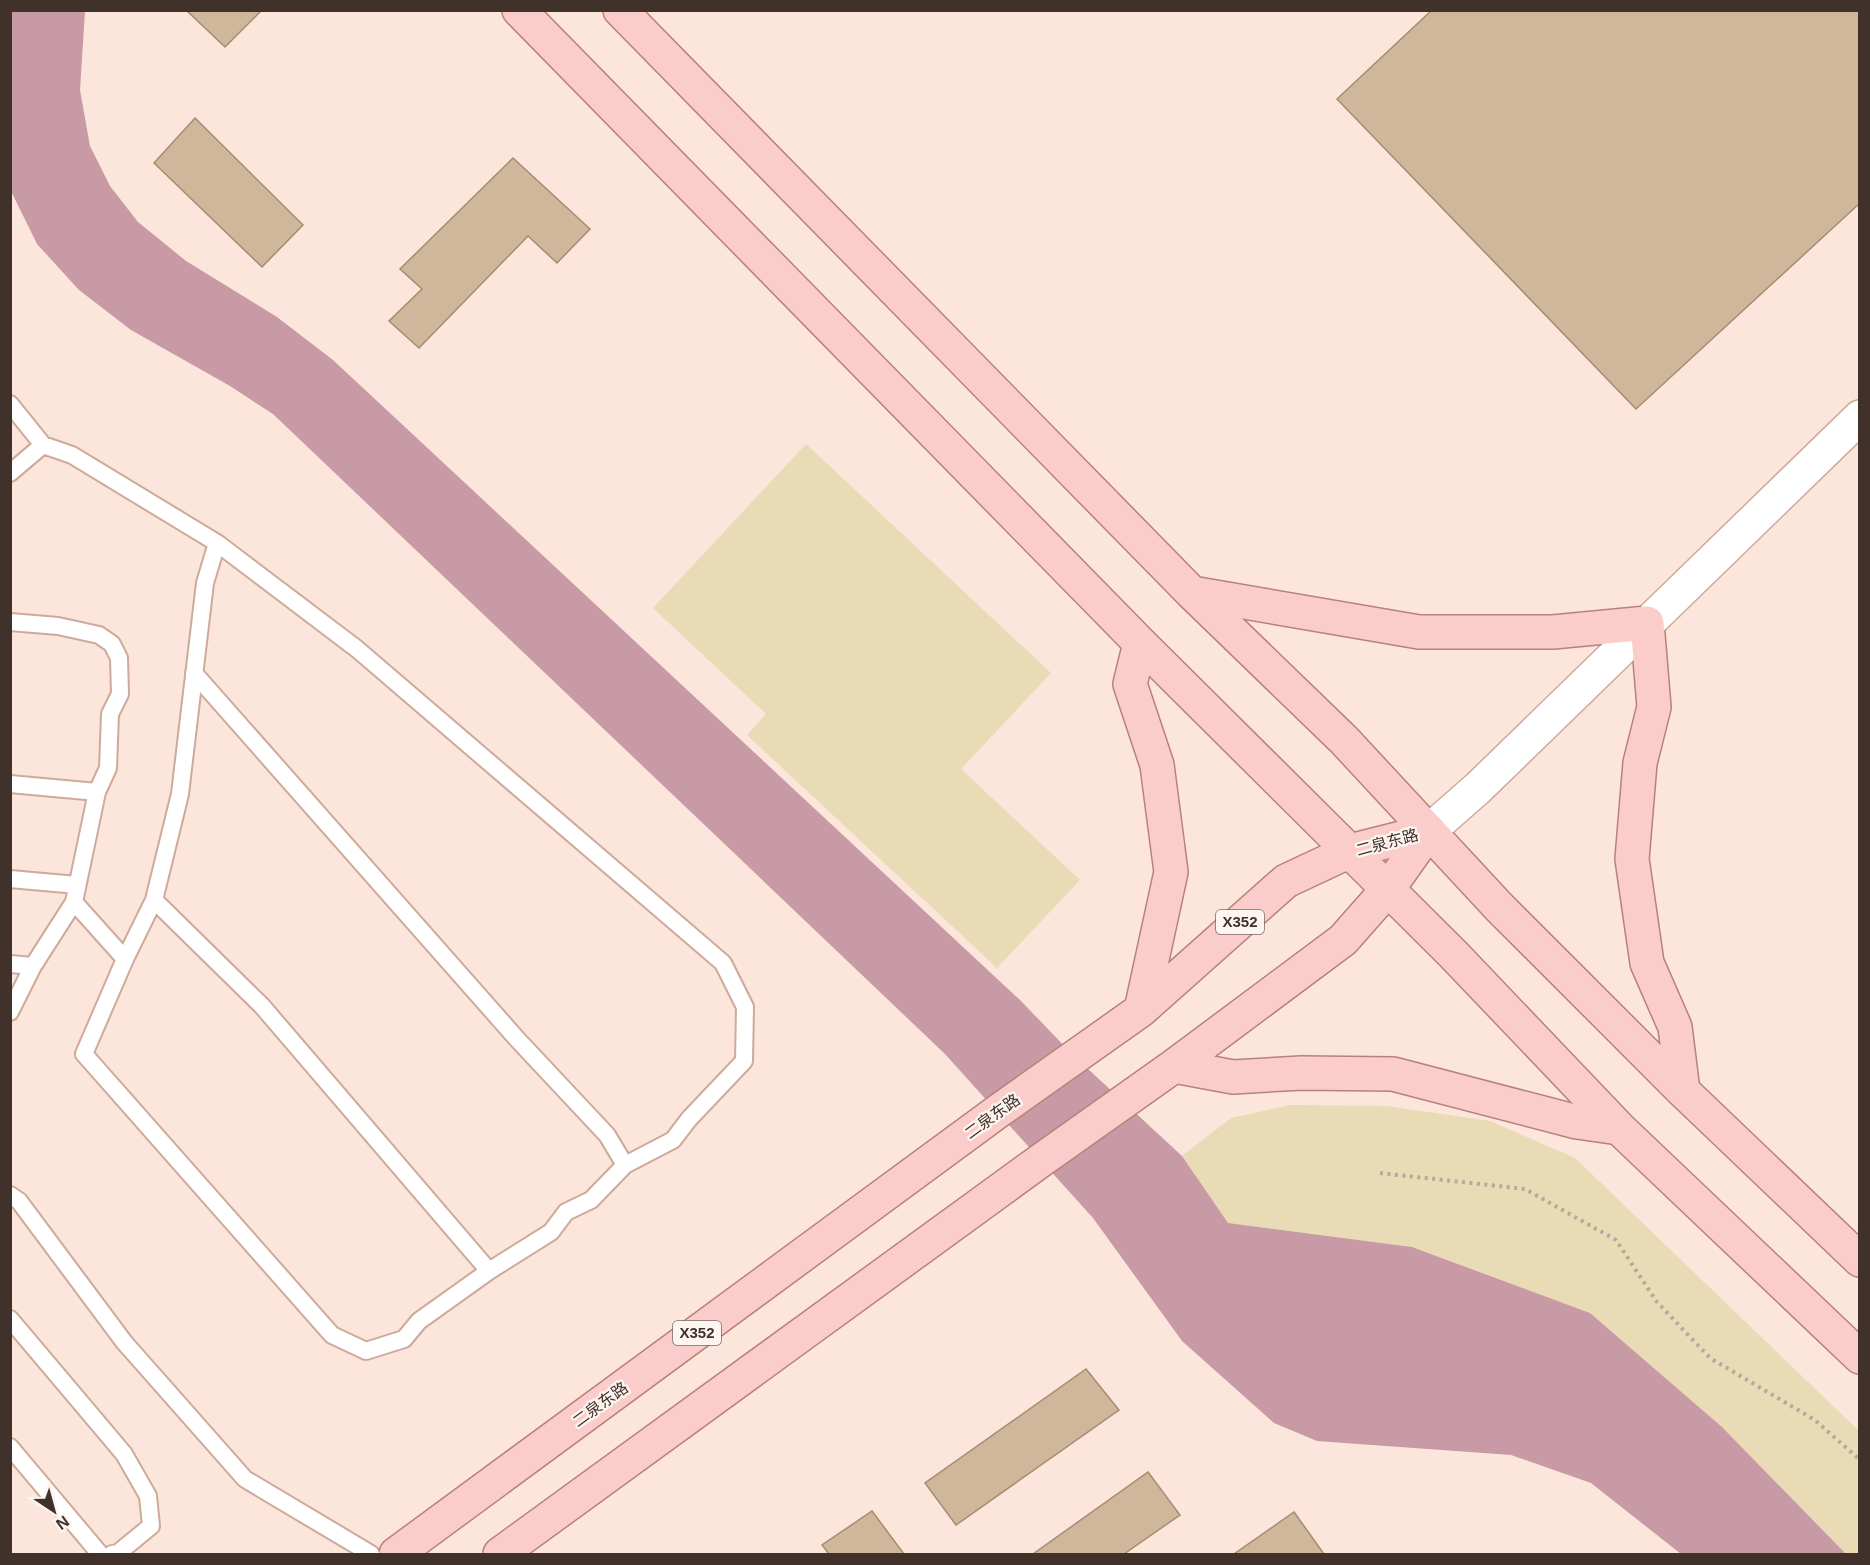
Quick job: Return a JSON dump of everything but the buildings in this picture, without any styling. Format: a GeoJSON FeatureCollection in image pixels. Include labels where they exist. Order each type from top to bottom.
{"type":"FeatureCollection","features":[{"type":"Feature","properties":{"kind":"main road"},"geometry":{"type":"LineString","coordinates":[[519,10],[1140,643],[1388,889],[1619,1128],[1860,1356]]}},
{"type":"Feature","properties":{"kind":"main road"},"geometry":{"type":"LineString","coordinates":[[620,10],[1192,592],[1344,740],[1499,907],[1683,1091],[1860,1260]]}},
{"type":"Feature","properties":{"kind":"main road"},"geometry":{"type":"LineString","coordinates":[[1429,831],[1478,788],[1860,417]]}},
{"type":"Feature","properties":{"kind":"main road"},"geometry":{"type":"LineString","coordinates":[[1192,592],[1419,632],[1553,632],[1647,623]]}},
{"type":"Feature","properties":{"kind":"main road"},"geometry":{"type":"LineString","coordinates":[[1647,623],[1654,707],[1640,763],[1632,859],[1647,963],[1675,1027],[1683,1091]]}},
{"type":"Feature","properties":{"kind":"main road"},"geometry":{"type":"LineString","coordinates":[[1140,643],[1130,684],[1157,765],[1171,872],[1142,1010]]}},
{"type":"Feature","properties":{"kind":"main road","name":"二泉东路"},"geometry":{"type":"LineString","coordinates":[[396,1554],[997,1112],[1142,1010],[1286,881],[1350,851],[1429,831]]}},
{"type":"Feature","properties":{"kind":"main road","name":"二泉东路"},"geometry":{"type":"LineString","coordinates":[[500,1554],[1040,1161],[1125,1102],[1343,940],[1388,889],[1429,831]]}},
{"type":"Feature","properties":{"kind":"main road"},"geometry":{"type":"LineString","coordinates":[[1174,1066],[1233,1077],[1301,1073],[1393,1074],[1577,1122],[1619,1128]]}},
{"type":"Feature","properties":{"kind":"lane"},"geometry":{"type":"LineString","coordinates":[[10,404],[43,445],[72,455],[217,543],[357,650],[723,963],[745,1007],[744,1061],[689,1119],[673,1140],[626,1165],[591,1200],[566,1212],[551,1232],[489,1270],[419,1321],[404,1339],[366,1351],[332,1335],[84,1054],[125,959],[154,900],[180,794],[205,583],[217,543]]}},
{"type":"Feature","properties":{"kind":"lane"},"geometry":{"type":"LineString","coordinates":[[10,473],[43,445]]}},
{"type":"Feature","properties":{"kind":"lane"},"geometry":{"type":"LineString","coordinates":[[10,622],[58,626],[99,635],[112,644],[119,657],[120,694],[110,714],[108,768],[97,792],[74,902],[33,966],[10,1012]]}},
{"type":"Feature","properties":{"kind":"lane"},"geometry":{"type":"LineString","coordinates":[[194,673],[517,1039],[607,1135],[626,1165]]}},
{"type":"Feature","properties":{"kind":"lane"},"geometry":{"type":"LineString","coordinates":[[10,784],[97,792]]}},
{"type":"Feature","properties":{"kind":"lane"},"geometry":{"type":"LineString","coordinates":[[10,879],[77,885]]}},
{"type":"Feature","properties":{"kind":"lane"},"geometry":{"type":"LineString","coordinates":[[154,900],[262,1006],[489,1270]]}},
{"type":"Feature","properties":{"kind":"lane"},"geometry":{"type":"LineString","coordinates":[[74,902],[125,959]]}},
{"type":"Feature","properties":{"kind":"lane"},"geometry":{"type":"LineString","coordinates":[[10,964],[33,966]]}},
{"type":"Feature","properties":{"kind":"lane"},"geometry":{"type":"LineString","coordinates":[[10,1194],[19,1201],[124,1342],[246,1479],[371,1554]]}},
{"type":"Feature","properties":{"kind":"lane"},"geometry":{"type":"LineString","coordinates":[[10,1319],[124,1454],[148,1496],[151,1526],[118,1553],[112,1554]]}},
{"type":"Feature","properties":{"kind":"lane"},"geometry":{"type":"LineString","coordinates":[[10,1447],[100,1554]]}},
{"type":"Feature","properties":{"kind":"path"},"geometry":{"type":"LineString","coordinates":[[1380,1173],[1525,1189],[1616,1240],[1657,1302],[1710,1358],[1815,1420],[1860,1460]]}},
{"type":"Feature","properties":{"kind":"shaded area"},"geometry":{"type":"Polygon","coordinates":[[[11,11],[85,11],[80,90],[90,146],[110,186],[138,222],[186,261],[277,317],[333,360],[1020,1000],[1074,1056],[1182,1156],[1228,1223],[1412,1247],[1590,1313],[1722,1427],[1846,1554],[1681,1554],[1591,1483],[1511,1455],[1317,1441],[1274,1423],[1182,1341],[1093,1218],[945,1054],[273,414],[230,386],[131,330],[79,290],[37,244],[11,191],[11,11]]]}},
{"type":"Feature","properties":{"kind":"shaded area"},"geometry":{"type":"Polygon","coordinates":[[[806,444],[1051,673],[961,769],[1080,880],[997,968],[747,735],[766,714],[653,608],[806,444]]]}},
{"type":"Feature","properties":{"kind":"shaded area"},"geometry":{"type":"Polygon","coordinates":[[[1290,1105],[1386,1106],[1490,1121],[1575,1158],[1859,1431],[1859,1554],[1846,1554],[1722,1427],[1590,1313],[1412,1247],[1228,1223],[1182,1156],[1231,1118],[1290,1105]]]}}]}
